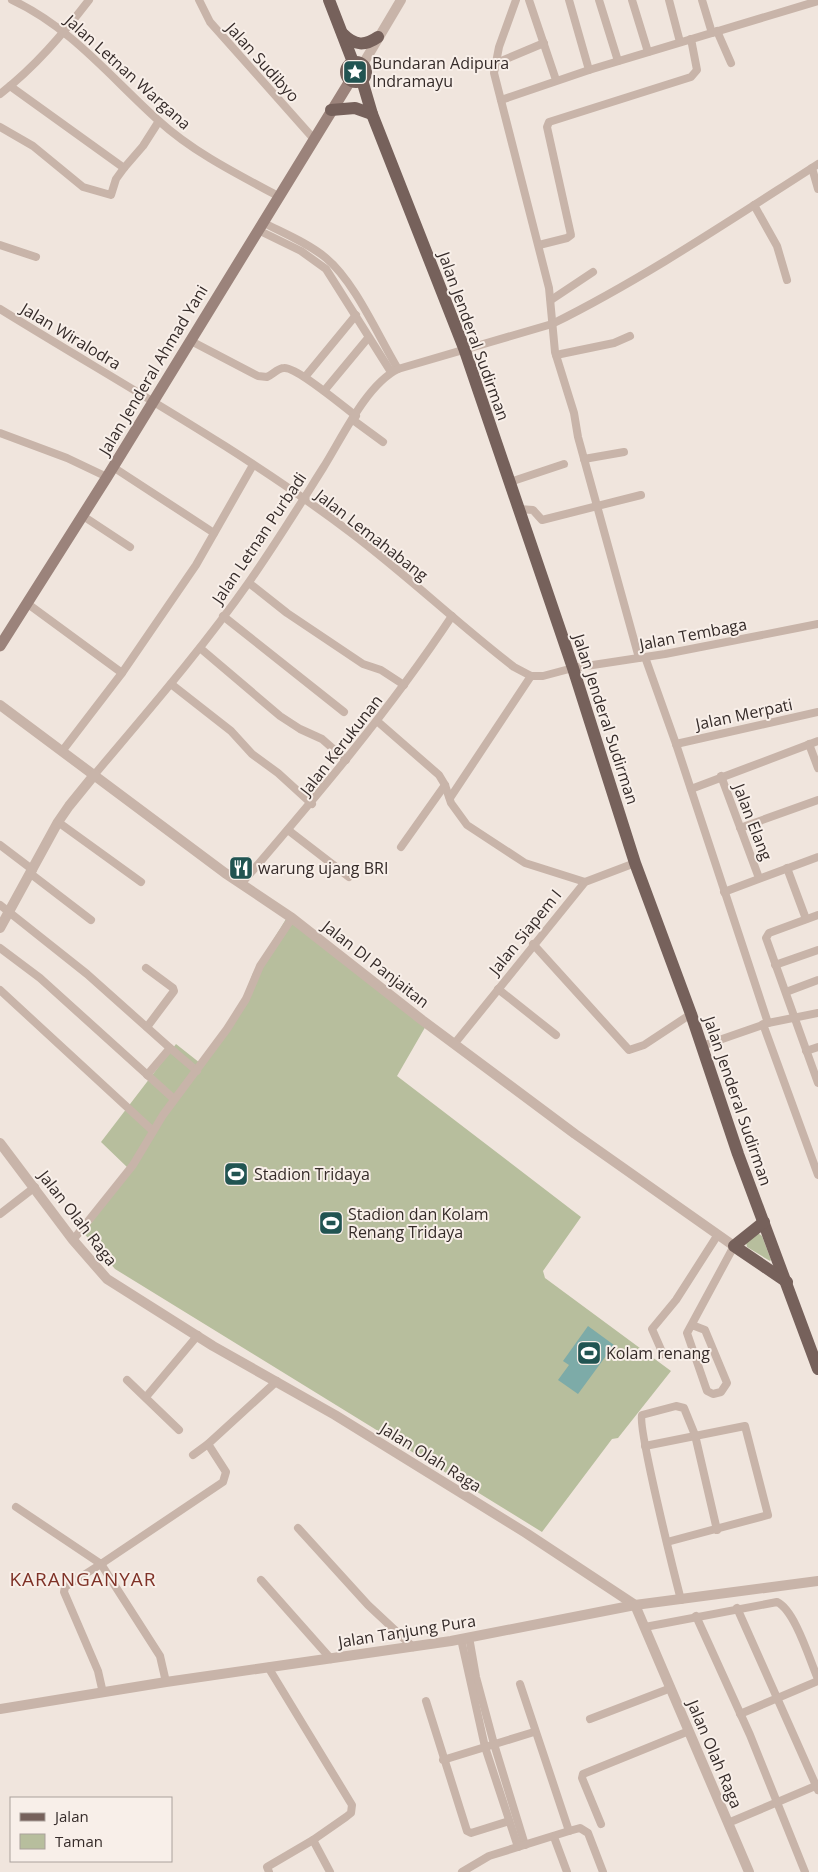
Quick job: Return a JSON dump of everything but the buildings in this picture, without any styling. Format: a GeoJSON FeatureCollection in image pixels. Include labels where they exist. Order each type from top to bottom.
{"type":"FeatureCollection","features":[{"type":"Feature","properties":{"kind":"main road"},"geometry":{"type":"LineString","coordinates":[[329,0],[342,32],[358,63],[366,73],[356,80],[345,71],[358,63]]}},
{"type":"Feature","properties":{"kind":"main road"},"geometry":{"type":"LineString","coordinates":[[342,32],[355,43],[369,43],[378,37]]}},
{"type":"Feature","properties":{"kind":"main road","name":"Jalan Jenderal Ahmad Yani"},"geometry":{"type":"LineString","coordinates":[[0,646],[191,341],[313,138],[331,110],[356,80]]}},
{"type":"Feature","properties":{"kind":"main road","name":"Jalan Jenderal Sudirman"},"geometry":{"type":"LineString","coordinates":[[356,80],[372,114],[464,348],[573,668],[635,863],[691,1014],[738,1154],[818,1369]]}},
{"type":"Feature","properties":{"kind":"main road"},"geometry":{"type":"LineString","coordinates":[[331,110],[349,108],[372,114]]}},
{"type":"Feature","properties":{"kind":"main road"},"geometry":{"type":"LineString","coordinates":[[764,1222],[734,1246],[787,1282]]}},
{"type":"Feature","properties":{"kind":"street","name":"Jalan Letnan Wargana"},"geometry":{"type":"LineString","coordinates":[[12,0],[35,12],[65,32],[99,61],[159,121],[213,160],[278,196]]}},
{"type":"Feature","properties":{"kind":"street"},"geometry":{"type":"LineString","coordinates":[[0,94],[30,70],[65,32],[89,0]]}},
{"type":"Feature","properties":{"kind":"street","name":"Jalan Sudibyo"},"geometry":{"type":"LineString","coordinates":[[199,0],[203,11],[217,31],[313,138]]}},
{"type":"Feature","properties":{"kind":"street"},"geometry":{"type":"LineString","coordinates":[[358,63],[378,37],[401,0]]}},
{"type":"Feature","properties":{"kind":"street"},"geometry":{"type":"LineString","coordinates":[[516,0],[494,64],[501,100],[551,300],[556,355],[574,413],[584,459],[642,657],[676,744],[766,1024],[818,1175]]}},
{"type":"Feature","properties":{"kind":"street"},"geometry":{"type":"LineString","coordinates":[[529,0],[556,80]]}},
{"type":"Feature","properties":{"kind":"street"},"geometry":{"type":"LineString","coordinates":[[569,0],[588,70]]}},
{"type":"Feature","properties":{"kind":"street"},"geometry":{"type":"LineString","coordinates":[[599,0],[618,61]]}},
{"type":"Feature","properties":{"kind":"street"},"geometry":{"type":"LineString","coordinates":[[632,0],[648,52]]}},
{"type":"Feature","properties":{"kind":"street"},"geometry":{"type":"LineString","coordinates":[[669,0],[680,42]]}},
{"type":"Feature","properties":{"kind":"street"},"geometry":{"type":"LineString","coordinates":[[702,0],[714,32],[731,63]]}},
{"type":"Feature","properties":{"kind":"street"},"geometry":{"type":"LineString","coordinates":[[501,100],[588,70],[818,1]]}},
{"type":"Feature","properties":{"kind":"street"},"geometry":{"type":"LineString","coordinates":[[538,246],[568,238],[571,235],[547,127],[549,122],[691,77],[697,70],[691,39]]}},
{"type":"Feature","properties":{"kind":"street"},"geometry":{"type":"LineString","coordinates":[[494,64],[544,43]]}},
{"type":"Feature","properties":{"kind":"street"},"geometry":{"type":"LineString","coordinates":[[10,86],[124,168]]}},
{"type":"Feature","properties":{"kind":"street"},"geometry":{"type":"LineString","coordinates":[[0,127],[33,146],[88,190],[111,195],[116,179],[143,146],[159,121]]}},
{"type":"Feature","properties":{"kind":"street"},"geometry":{"type":"LineString","coordinates":[[815,166],[818,189]]}},
{"type":"Feature","properties":{"kind":"street","name":"Jalan Letnan Purbadi"},"geometry":{"type":"LineString","coordinates":[[95,774],[200,648],[248,583],[377,384],[394,371],[552,321],[612,292],[815,166]]}},
{"type":"Feature","properties":{"kind":"street"},"geometry":{"type":"LineString","coordinates":[[754,205],[777,246],[787,280]]}},
{"type":"Feature","properties":{"kind":"street"},"geometry":{"type":"LineString","coordinates":[[260,226],[321,264],[332,276],[368,338],[394,371]]}},
{"type":"Feature","properties":{"kind":"street"},"geometry":{"type":"LineString","coordinates":[[260,226],[319,253],[335,266],[352,289],[394,371]]}},
{"type":"Feature","properties":{"kind":"street"},"geometry":{"type":"LineString","coordinates":[[0,245],[36,257]]}},
{"type":"Feature","properties":{"kind":"street"},"geometry":{"type":"LineString","coordinates":[[551,300],[593,272]]}},
{"type":"Feature","properties":{"kind":"street","name":"Jalan Wiralodra"},"geometry":{"type":"LineString","coordinates":[[0,309],[152,401]]}},
{"type":"Feature","properties":{"kind":"street"},"geometry":{"type":"LineString","coordinates":[[305,377],[356,315]]}},
{"type":"Feature","properties":{"kind":"street"},"geometry":{"type":"LineString","coordinates":[[556,355],[614,343],[630,336]]}},
{"type":"Feature","properties":{"kind":"street"},"geometry":{"type":"LineString","coordinates":[[324,391],[368,338]]}},
{"type":"Feature","properties":{"kind":"street"},"geometry":{"type":"LineString","coordinates":[[191,341],[258,376],[267,377],[284,368],[305,377],[383,442]]}},
{"type":"Feature","properties":{"kind":"street","name":"Jalan Lemahabang"},"geometry":{"type":"LineString","coordinates":[[152,401],[253,465],[351,533],[514,667],[531,676]]}},
{"type":"Feature","properties":{"kind":"street"},"geometry":{"type":"LineString","coordinates":[[0,433],[110,472],[214,533]]}},
{"type":"Feature","properties":{"kind":"street"},"geometry":{"type":"LineString","coordinates":[[584,459],[624,452]]}},
{"type":"Feature","properties":{"kind":"street"},"geometry":{"type":"LineString","coordinates":[[510,482],[564,464]]}},
{"type":"Feature","properties":{"kind":"street"},"geometry":{"type":"LineString","coordinates":[[63,750],[122,673],[196,565],[253,465]]}},
{"type":"Feature","properties":{"kind":"street"},"geometry":{"type":"LineString","coordinates":[[519,509],[533,510],[542,520],[597,504],[640,495]]}},
{"type":"Feature","properties":{"kind":"street"},"geometry":{"type":"LineString","coordinates":[[82,516],[130,546]]}},
{"type":"Feature","properties":{"kind":"street"},"geometry":{"type":"LineString","coordinates":[[248,583],[287,613],[364,664],[381,670],[404,686]]}},
{"type":"Feature","properties":{"kind":"street"},"geometry":{"type":"LineString","coordinates":[[28,604],[122,673]]}},
{"type":"Feature","properties":{"kind":"street"},"geometry":{"type":"LineString","coordinates":[[223,616],[344,712]]}},
{"type":"Feature","properties":{"kind":"street","name":"Jalan Kerukunan"},"geometry":{"type":"LineString","coordinates":[[242,883],[312,804],[404,686],[452,616]]}},
{"type":"Feature","properties":{"kind":"street","name":"Jalan Tembaga"},"geometry":{"type":"LineString","coordinates":[[573,668],[818,624]]}},
{"type":"Feature","properties":{"kind":"street"},"geometry":{"type":"LineString","coordinates":[[200,648],[280,716],[300,729],[322,739],[346,760]]}},
{"type":"Feature","properties":{"kind":"street"},"geometry":{"type":"LineString","coordinates":[[450,798],[531,676],[543,676],[573,668]]}},
{"type":"Feature","properties":{"kind":"street"},"geometry":{"type":"LineString","coordinates":[[171,684],[231,731],[252,754],[278,773],[312,804]]}},
{"type":"Feature","properties":{"kind":"street","name":"Jalan DI Panjaitan"},"geometry":{"type":"LineString","coordinates":[[0,705],[63,750],[225,873],[292,918],[422,1020],[575,1134],[717,1236],[734,1246]]}},
{"type":"Feature","properties":{"kind":"street","name":"Jalan Merpati"},"geometry":{"type":"LineString","coordinates":[[676,744],[818,712]]}},
{"type":"Feature","properties":{"kind":"street"},"geometry":{"type":"LineString","coordinates":[[377,721],[432,770],[445,785],[463,822],[526,863],[584,882],[635,863]]}},
{"type":"Feature","properties":{"kind":"street"},"geometry":{"type":"LineString","coordinates":[[691,789],[721,776],[818,741]]}},
{"type":"Feature","properties":{"kind":"street"},"geometry":{"type":"LineString","coordinates":[[809,744],[818,768]]}},
{"type":"Feature","properties":{"kind":"street"},"geometry":{"type":"LineString","coordinates":[[0,928],[58,822],[95,774]]}},
{"type":"Feature","properties":{"kind":"street","name":"Jalan Elang"},"geometry":{"type":"LineString","coordinates":[[721,776],[760,878]]}},
{"type":"Feature","properties":{"kind":"street"},"geometry":{"type":"LineString","coordinates":[[401,847],[445,785]]}},
{"type":"Feature","properties":{"kind":"street"},"geometry":{"type":"LineString","coordinates":[[740,828],[818,800]]}},
{"type":"Feature","properties":{"kind":"street"},"geometry":{"type":"LineString","coordinates":[[58,822],[141,882]]}},
{"type":"Feature","properties":{"kind":"street"},"geometry":{"type":"LineString","coordinates":[[288,830],[349,878]]}},
{"type":"Feature","properties":{"kind":"street"},"geometry":{"type":"LineString","coordinates":[[0,845],[91,920]]}},
{"type":"Feature","properties":{"kind":"street"},"geometry":{"type":"LineString","coordinates":[[724,892],[818,857]]}},
{"type":"Feature","properties":{"kind":"street"},"geometry":{"type":"LineString","coordinates":[[787,868],[806,919]]}},
{"type":"Feature","properties":{"kind":"street","name":"Jalan Siapem I"},"geometry":{"type":"LineString","coordinates":[[455,1043],[584,882]]}},
{"type":"Feature","properties":{"kind":"street"},"geometry":{"type":"LineString","coordinates":[[0,906],[87,974],[197,1071]]}},
{"type":"Feature","properties":{"kind":"street"},"geometry":{"type":"LineString","coordinates":[[818,915],[767,934],[766,938],[818,1081]]}},
{"type":"Feature","properties":{"kind":"street"},"geometry":{"type":"LineString","coordinates":[[73,1240],[132,1165],[174,1100],[239,1011],[260,966],[292,918]]}},
{"type":"Feature","properties":{"kind":"street"},"geometry":{"type":"LineString","coordinates":[[533,944],[629,1050],[644,1045],[691,1014]]}},
{"type":"Feature","properties":{"kind":"street"},"geometry":{"type":"LineString","coordinates":[[0,948],[40,978],[174,1100]]}},
{"type":"Feature","properties":{"kind":"street"},"geometry":{"type":"LineString","coordinates":[[775,965],[818,950]]}},
{"type":"Feature","properties":{"kind":"street"},"geometry":{"type":"LineString","coordinates":[[146,968],[174,989],[148,1027]]}},
{"type":"Feature","properties":{"kind":"street"},"geometry":{"type":"LineString","coordinates":[[786,992],[818,980]]}},
{"type":"Feature","properties":{"kind":"street"},"geometry":{"type":"LineString","coordinates":[[498,989],[556,1035]]}},
{"type":"Feature","properties":{"kind":"street"},"geometry":{"type":"LineString","coordinates":[[0,990],[154,1131]]}},
{"type":"Feature","properties":{"kind":"street"},"geometry":{"type":"LineString","coordinates":[[702,1046],[793,1016],[818,1012]]}},
{"type":"Feature","properties":{"kind":"street"},"geometry":{"type":"LineString","coordinates":[[806,1051],[818,1047]]}},
{"type":"Feature","properties":{"kind":"street"},"geometry":{"type":"LineString","coordinates":[[147,1075],[170,1048]]}},
{"type":"Feature","properties":{"kind":"street","name":"Jalan Olah Raga"},"geometry":{"type":"LineString","coordinates":[[0,1143],[35,1187],[73,1240],[107,1279],[213,1346],[277,1381],[526,1533],[636,1605],[749,1872]]}},
{"type":"Feature","properties":{"kind":"street"},"geometry":{"type":"LineString","coordinates":[[0,1214],[35,1187]]}},
{"type":"Feature","properties":{"kind":"street"},"geometry":{"type":"LineString","coordinates":[[662,1354],[652,1329],[676,1300],[717,1236]]}},
{"type":"Feature","properties":{"kind":"street"},"geometry":{"type":"LineString","coordinates":[[692,1325],[706,1330],[727,1383],[721,1392],[713,1394],[707,1391],[687,1333],[734,1246]]}},
{"type":"Feature","properties":{"kind":"street"},"geometry":{"type":"LineString","coordinates":[[146,1397],[198,1335]]}},
{"type":"Feature","properties":{"kind":"street"},"geometry":{"type":"LineString","coordinates":[[127,1380],[179,1430]]}},
{"type":"Feature","properties":{"kind":"street"},"geometry":{"type":"LineString","coordinates":[[193,1455],[208,1444],[277,1381]]}},
{"type":"Feature","properties":{"kind":"street"},"geometry":{"type":"LineString","coordinates":[[681,1600],[640,1417],[676,1406],[684,1408],[695,1435],[717,1530]]}},
{"type":"Feature","properties":{"kind":"street"},"geometry":{"type":"LineString","coordinates":[[646,1446],[742,1425],[746,1428],[768,1515],[668,1542]]}},
{"type":"Feature","properties":{"kind":"street"},"geometry":{"type":"LineString","coordinates":[[102,1693],[98,1671],[64,1592],[66,1587],[223,1482],[226,1472],[208,1444]]}},
{"type":"Feature","properties":{"kind":"street"},"geometry":{"type":"LineString","coordinates":[[16,1507],[101,1564],[160,1656],[166,1682]]}},
{"type":"Feature","properties":{"kind":"street"},"geometry":{"type":"LineString","coordinates":[[298,1528],[368,1605],[412,1647]]}},
{"type":"Feature","properties":{"kind":"street"},"geometry":{"type":"LineString","coordinates":[[260,1580],[331,1659]]}},
{"type":"Feature","properties":{"kind":"street","name":"Jalan Tanjung Pura"},"geometry":{"type":"LineString","coordinates":[[0,1709],[166,1682],[412,1647],[636,1605],[818,1581]]}},
{"type":"Feature","properties":{"kind":"street"},"geometry":{"type":"LineString","coordinates":[[645,1627],[773,1602],[781,1604],[799,1633],[818,1680],[740,1714]]}},
{"type":"Feature","properties":{"kind":"street"},"geometry":{"type":"LineString","coordinates":[[728,1823],[817,1787],[738,1608]]}},
{"type":"Feature","properties":{"kind":"street"},"geometry":{"type":"LineString","coordinates":[[696,1616],[740,1714],[805,1872]]}},
{"type":"Feature","properties":{"kind":"street"},"geometry":{"type":"LineString","coordinates":[[465,1638],[521,1846]]}},
{"type":"Feature","properties":{"kind":"street"},"geometry":{"type":"LineString","coordinates":[[465,1638],[485,1747],[510,1821],[521,1846]]}},
{"type":"Feature","properties":{"kind":"street"},"geometry":{"type":"LineString","coordinates":[[268,1667],[352,1805],[351,1813],[313,1840],[267,1867],[269,1872]]}},
{"type":"Feature","properties":{"kind":"street"},"geometry":{"type":"LineString","coordinates":[[520,1684],[534,1732],[569,1831]]}},
{"type":"Feature","properties":{"kind":"street"},"geometry":{"type":"LineString","coordinates":[[590,1719],[671,1688]]}},
{"type":"Feature","properties":{"kind":"street"},"geometry":{"type":"LineString","coordinates":[[426,1701],[443,1760],[468,1832],[472,1833],[510,1821]]}},
{"type":"Feature","properties":{"kind":"street"},"geometry":{"type":"LineString","coordinates":[[601,1824],[582,1778],[583,1774],[689,1731]]}},
{"type":"Feature","properties":{"kind":"street"},"geometry":{"type":"LineString","coordinates":[[443,1760],[534,1732]]}},
{"type":"Feature","properties":{"kind":"street"},"geometry":{"type":"LineString","coordinates":[[462,1872],[489,1856],[580,1828],[588,1833],[603,1872]]}},
{"type":"Feature","properties":{"kind":"street"},"geometry":{"type":"LineString","coordinates":[[554,1837],[567,1872]]}},
{"type":"Feature","properties":{"kind":"street"},"geometry":{"type":"LineString","coordinates":[[313,1840],[330,1872]]}},
{"type":"Feature","properties":{"kind":"green space","name":"Stadion dan Kolam Renang Tridaya"},"geometry":{"type":"Polygon","coordinates":[[[286,919],[427,1024],[397,1076],[581,1217],[543,1271],[545,1278],[671,1371],[618,1438],[612,1439],[542,1532],[115,1269],[81,1230],[128,1168],[101,1142],[176,1044],[200,1063],[239,1009],[253,973],[286,919]]]}},
{"type":"Feature","properties":{"kind":"green space"},"geometry":{"type":"Polygon","coordinates":[[[758,1233],[762,1236],[770,1261],[747,1247],[746,1242],[758,1233]]]}},
{"type":"Feature","properties":{"kind":"water","name":"Kolam renang"},"geometry":{"type":"Polygon","coordinates":[[[588,1326],[614,1345],[578,1394],[558,1380],[569,1365],[563,1361],[588,1326]]]}},
{"type":"Feature","properties":{"kind":"place","name":"Bundaran Adipura Indramayu"},"geometry":{"type":"Point","coordinates":[355,72]}},
{"type":"Feature","properties":{"kind":"place","name":"warung ujang BRI"},"geometry":{"type":"Point","coordinates":[241,868]}},
{"type":"Feature","properties":{"kind":"place","name":"Stadion Tridaya"},"geometry":{"type":"Point","coordinates":[236,1174]}},
{"type":"Feature","properties":{"kind":"place","name":"Stadion dan Kolam Renang Tridaya"},"geometry":{"type":"Point","coordinates":[331,1223]}},
{"type":"Feature","properties":{"kind":"place","name":"Kolam renang"},"geometry":{"type":"Point","coordinates":[589,1353]}},
{"type":"Feature","properties":{"kind":"district","name":"KARANGANYAR"},"geometry":{"type":"Point","coordinates":[83,1579]}}]}
